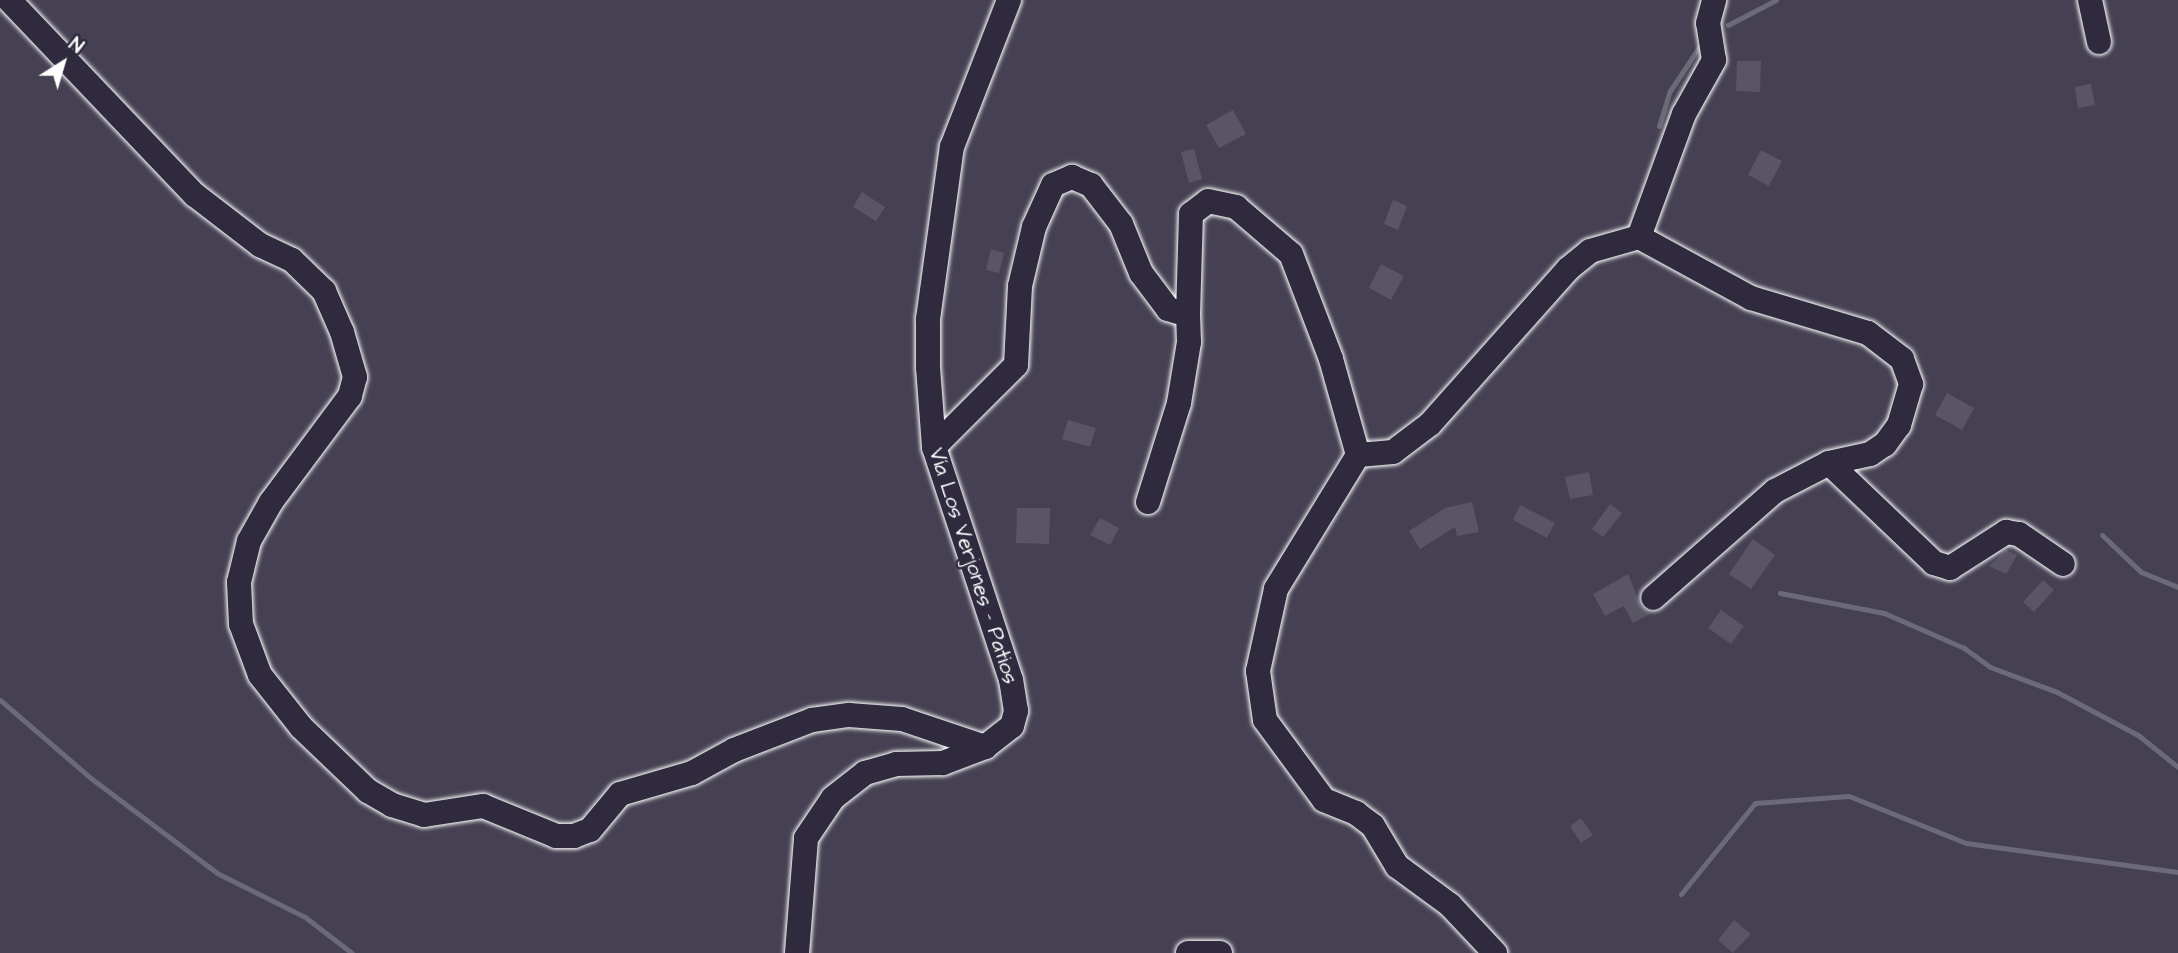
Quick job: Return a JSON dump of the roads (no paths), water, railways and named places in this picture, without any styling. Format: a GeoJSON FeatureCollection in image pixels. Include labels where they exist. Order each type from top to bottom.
{"type":"FeatureCollection","features":[{"type":"Feature","properties":{"kind":"street"},"geometry":{"type":"LineString","coordinates":[[9,0],[195,195],[233,226],[300,268],[324,291],[342,332],[355,377],[349,397],[271,502],[249,541],[239,582],[241,624],[260,675],[301,727],[368,791],[392,806],[424,815],[483,806],[556,836],[574,836],[590,830],[620,794],[692,773],[734,750],[812,720],[849,715],[902,719],[985,747]]}},
{"type":"Feature","properties":{"kind":"street","name":"Vía Los Verjones - Patios"},"geometry":{"type":"LineString","coordinates":[[985,747],[1012,726],[1016,711],[1013,690],[934,447],[928,319],[940,215],[952,147],[1009,0]]}},
{"type":"Feature","properties":{"kind":"street"},"geometry":{"type":"LineString","coordinates":[[1639,237],[1684,114],[1714,60],[1708,23],[1714,0]]}},
{"type":"Feature","properties":{"kind":"street"},"geometry":{"type":"LineString","coordinates":[[2090,0],[2099,42]]}},
{"type":"Feature","properties":{"kind":"street"},"geometry":{"type":"LineString","coordinates":[[934,447],[1016,365],[1020,286],[1034,227],[1053,185],[1072,177],[1091,185],[1121,225],[1140,273],[1168,309],[1188,315]]}},
{"type":"Feature","properties":{"kind":"street"},"geometry":{"type":"LineString","coordinates":[[1148,502],[1179,403],[1189,342],[1191,214],[1208,201],[1236,207],[1291,254],[1331,359],[1358,456],[1276,589],[1258,671],[1265,720],[1324,800],[1356,813],[1373,826],[1397,866],[1450,905],[1495,953]]}},
{"type":"Feature","properties":{"kind":"street"},"geometry":{"type":"LineString","coordinates":[[1358,456],[1393,452],[1430,424],[1568,269],[1590,251],[1639,237],[1751,298],[1868,333],[1902,359],[1911,384],[1899,425],[1870,454],[1829,463],[1775,491],[1653,598]]}},
{"type":"Feature","properties":{"kind":"street"},"geometry":{"type":"LineString","coordinates":[[1829,463],[1934,563],[1950,568],[2006,532],[2019,534],[2063,564]]}},
{"type":"Feature","properties":{"kind":"street"},"geometry":{"type":"LineString","coordinates":[[797,953],[806,838],[833,798],[865,773],[896,764],[943,762],[985,747]]}},
{"type":"Feature","properties":{"kind":"street"},"geometry":{"type":"LineString","coordinates":[[1188,953],[1220,953]]}},
{"type":"Feature","properties":{"kind":"waterway"},"geometry":{"type":"LineString","coordinates":[[1728,25],[1776,0]]}},
{"type":"Feature","properties":{"kind":"waterway"},"geometry":{"type":"LineString","coordinates":[[1659,126],[1670,91],[1699,47]]}},
{"type":"Feature","properties":{"kind":"waterway"},"geometry":{"type":"LineString","coordinates":[[2102,535],[2141,572],[2178,587]]}},
{"type":"Feature","properties":{"kind":"waterway"},"geometry":{"type":"LineString","coordinates":[[1780,593],[1884,613],[1964,648],[1990,667],[2057,692],[2138,735],[2178,767]]}},
{"type":"Feature","properties":{"kind":"waterway"},"geometry":{"type":"LineString","coordinates":[[0,700],[92,779],[217,873],[305,917],[352,953]]}},
{"type":"Feature","properties":{"kind":"waterway"},"geometry":{"type":"LineString","coordinates":[[1681,894],[1755,803],[1849,796],[1966,843],[2178,872]]}}]}
